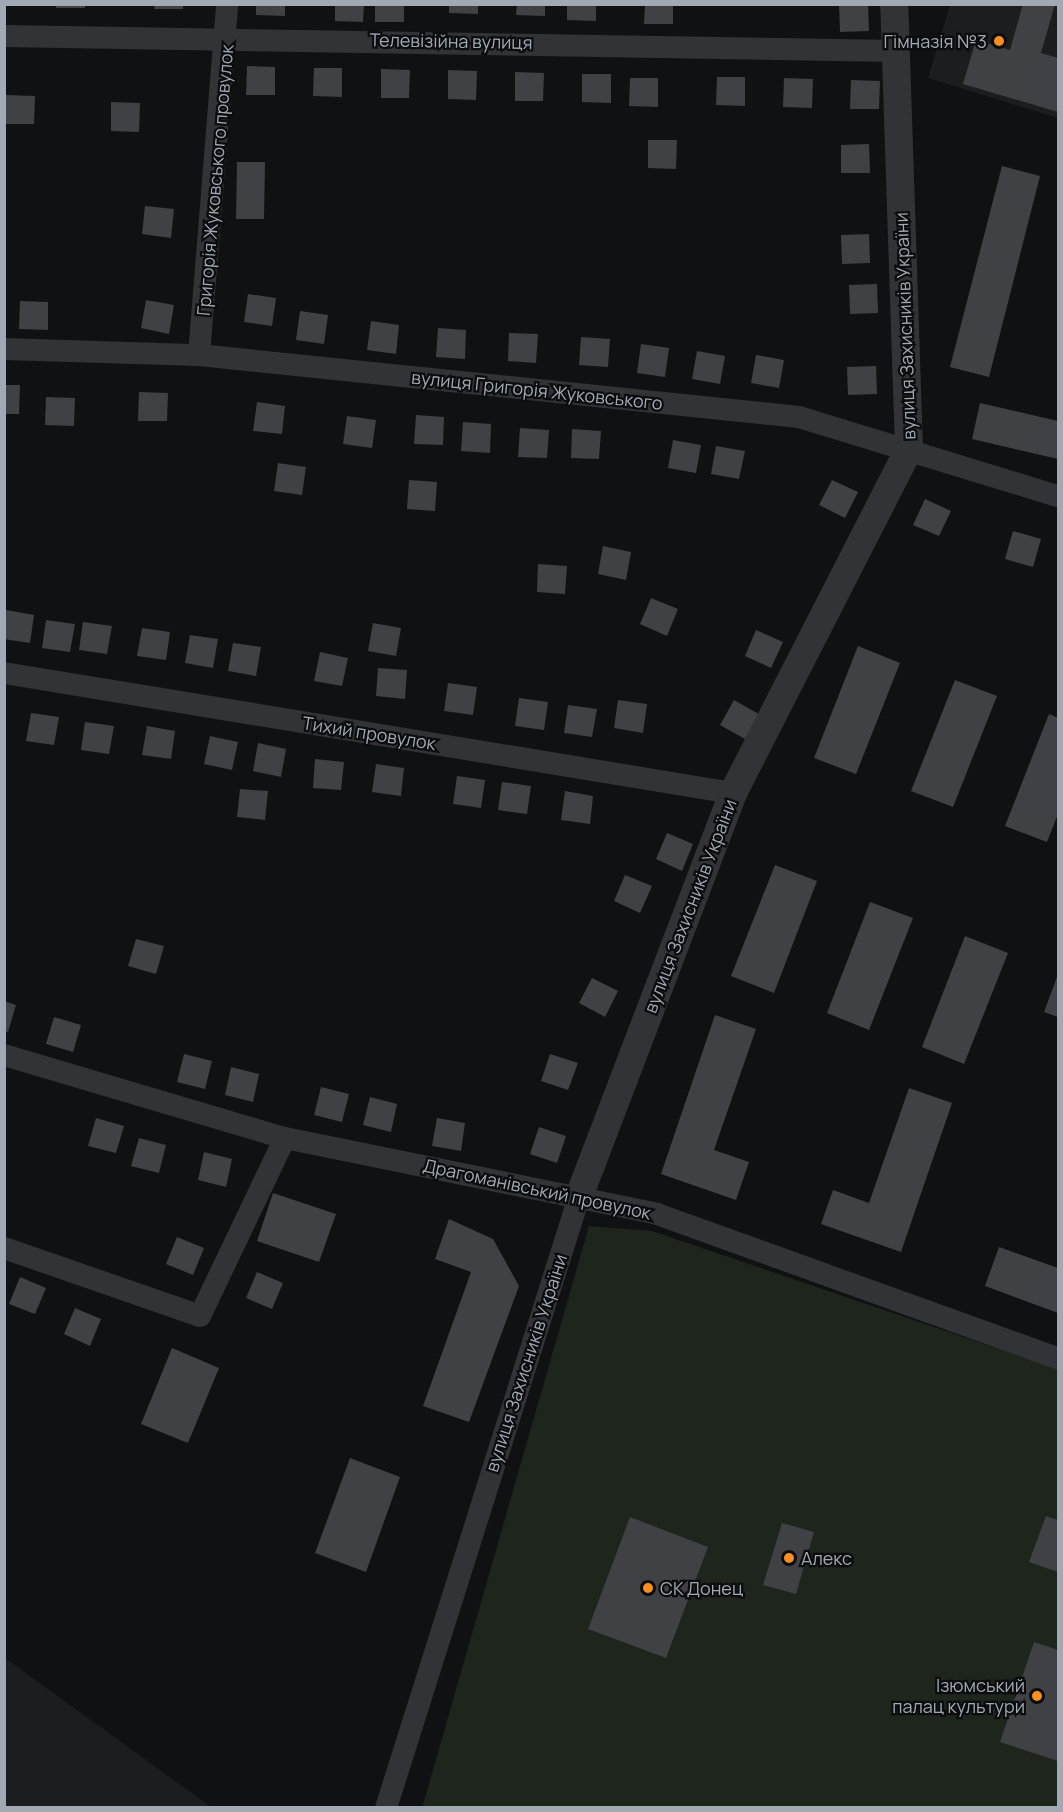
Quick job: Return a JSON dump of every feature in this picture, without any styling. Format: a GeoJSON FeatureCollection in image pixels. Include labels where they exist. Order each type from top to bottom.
{"type":"FeatureCollection","features":[{"type":"Feature","properties":{"kind":"street","name":"Григорія Жуковського провулок"},"geometry":{"type":"LineString","coordinates":[[199,355],[228,36],[227,4]]}},
{"type":"Feature","properties":{"kind":"street","name":"вулиця Захисників України"},"geometry":{"type":"LineString","coordinates":[[386,1808],[580,1194],[733,793],[909,449],[894,4]]}},
{"type":"Feature","properties":{"kind":"street","name":"Телевізійна вулиця"},"geometry":{"type":"LineString","coordinates":[[4,36],[228,36],[897,51]]}},
{"type":"Feature","properties":{"kind":"street","name":"вулиця Григорія Жуковського"},"geometry":{"type":"LineString","coordinates":[[4,349],[199,355],[799,417],[1059,496]]}},
{"type":"Feature","properties":{"kind":"street","name":"Тихий провулок"},"geometry":{"type":"LineString","coordinates":[[4,672],[733,793]]}},
{"type":"Feature","properties":{"kind":"street","name":"Драгоманівський провулок"},"geometry":{"type":"LineString","coordinates":[[4,1055],[285,1138],[580,1194],[657,1214],[1059,1358]]}},
{"type":"Feature","properties":{"kind":"street"},"geometry":{"type":"LineString","coordinates":[[4,1248],[200,1316],[285,1138]]}},
{"type":"Feature","properties":{"kind":"shaded area","name":"Гімназія №3"},"geometry":{"type":"Polygon","coordinates":[[[950,5],[1058,5],[1058,118],[928,78],[950,5]]]}},
{"type":"Feature","properties":{"kind":"shaded area"},"geometry":{"type":"Polygon","coordinates":[[[589,1226],[652,1231],[1058,1369],[1058,1807],[422,1808],[589,1226]]]}},
{"type":"Feature","properties":{"kind":"shaded area"},"geometry":{"type":"Polygon","coordinates":[[[5,1658],[211,1807],[5,1807],[5,1658]]]}},
{"type":"Feature","properties":{"kind":"building"},"geometry":{"type":"Polygon","coordinates":[[[56,4],[85,4],[85,8],[56,8],[56,4]]]}},
{"type":"Feature","properties":{"kind":"building"},"geometry":{"type":"Polygon","coordinates":[[[155,4],[183,4],[183,9],[154,9],[155,4]]]}},
{"type":"Feature","properties":{"kind":"building"},"geometry":{"type":"Polygon","coordinates":[[[256,4],[285,4],[285,16],[256,15],[256,4]]]}},
{"type":"Feature","properties":{"kind":"building"},"geometry":{"type":"Polygon","coordinates":[[[335,4],[364,4],[363,22],[335,21],[335,4]]]}},
{"type":"Feature","properties":{"kind":"building"},"geometry":{"type":"Polygon","coordinates":[[[375,4],[404,4],[404,22],[375,22],[375,4]]]}},
{"type":"Feature","properties":{"kind":"building"},"geometry":{"type":"Polygon","coordinates":[[[449,4],[478,4],[478,14],[449,13],[449,4]]]}},
{"type":"Feature","properties":{"kind":"building"},"geometry":{"type":"Polygon","coordinates":[[[517,4],[545,4],[545,16],[516,15],[517,4]]]}},
{"type":"Feature","properties":{"kind":"building"},"geometry":{"type":"Polygon","coordinates":[[[567,4],[596,4],[596,21],[567,20],[567,4]]]}},
{"type":"Feature","properties":{"kind":"building"},"geometry":{"type":"Polygon","coordinates":[[[645,4],[673,4],[673,24],[644,24],[645,4]]]}},
{"type":"Feature","properties":{"kind":"building"},"geometry":{"type":"Polygon","coordinates":[[[839,4],[868,4],[869,31],[840,32],[839,4]]]}},
{"type":"Feature","properties":{"kind":"building"},"geometry":{"type":"Polygon","coordinates":[[[1023,4],[1055,4],[1041,53],[1058,58],[1058,112],[963,84],[976,40],[1010,50],[1023,4]]]}},
{"type":"Feature","properties":{"kind":"building"},"geometry":{"type":"Polygon","coordinates":[[[247,66],[275,67],[275,95],[246,95],[247,66]]]}},
{"type":"Feature","properties":{"kind":"building"},"geometry":{"type":"Polygon","coordinates":[[[314,68],[342,68],[342,97],[313,96],[314,68]]]}},
{"type":"Feature","properties":{"kind":"building"},"geometry":{"type":"Polygon","coordinates":[[[381,69],[410,70],[409,98],[381,98],[381,69]]]}},
{"type":"Feature","properties":{"kind":"building"},"geometry":{"type":"Polygon","coordinates":[[[448,70],[477,71],[476,100],[448,99],[448,70]]]}},
{"type":"Feature","properties":{"kind":"building"},"geometry":{"type":"Polygon","coordinates":[[[515,72],[544,73],[543,101],[515,101],[515,72]]]}},
{"type":"Feature","properties":{"kind":"building"},"geometry":{"type":"Polygon","coordinates":[[[582,74],[611,74],[611,103],[582,102],[582,74]]]}},
{"type":"Feature","properties":{"kind":"building"},"geometry":{"type":"Polygon","coordinates":[[[717,77],[745,77],[745,106],[716,105],[717,77]]]}},
{"type":"Feature","properties":{"kind":"building"},"geometry":{"type":"Polygon","coordinates":[[[630,78],[658,78],[658,107],[629,106],[630,78]]]}},
{"type":"Feature","properties":{"kind":"building"},"geometry":{"type":"Polygon","coordinates":[[[784,78],[813,79],[812,108],[783,107],[784,78]]]}},
{"type":"Feature","properties":{"kind":"building"},"geometry":{"type":"Polygon","coordinates":[[[851,80],[880,81],[879,109],[850,109],[851,80]]]}},
{"type":"Feature","properties":{"kind":"building"},"geometry":{"type":"Polygon","coordinates":[[[6,95],[35,96],[34,124],[6,124],[6,95]]]}},
{"type":"Feature","properties":{"kind":"building"},"geometry":{"type":"Polygon","coordinates":[[[111,102],[140,103],[139,132],[111,131],[111,102]]]}},
{"type":"Feature","properties":{"kind":"building"},"geometry":{"type":"Polygon","coordinates":[[[648,140],[677,140],[676,169],[648,168],[648,140]]]}},
{"type":"Feature","properties":{"kind":"building"},"geometry":{"type":"Polygon","coordinates":[[[869,144],[870,173],[841,173],[841,145],[869,144]]]}},
{"type":"Feature","properties":{"kind":"building"},"geometry":{"type":"Polygon","coordinates":[[[237,162],[265,162],[264,219],[236,219],[237,162]]]}},
{"type":"Feature","properties":{"kind":"building"},"geometry":{"type":"Polygon","coordinates":[[[1002,166],[1040,176],[989,377],[950,367],[1002,166]]]}},
{"type":"Feature","properties":{"kind":"building"},"geometry":{"type":"Polygon","coordinates":[[[145,206],[174,209],[171,238],[142,234],[145,206]]]}},
{"type":"Feature","properties":{"kind":"building"},"geometry":{"type":"Polygon","coordinates":[[[869,234],[870,263],[842,264],[841,235],[869,234]]]}},
{"type":"Feature","properties":{"kind":"building"},"geometry":{"type":"Polygon","coordinates":[[[877,284],[878,313],[850,314],[849,285],[877,284]]]}},
{"type":"Feature","properties":{"kind":"building"},"geometry":{"type":"Polygon","coordinates":[[[248,294],[276,298],[272,326],[244,322],[248,294]]]}},
{"type":"Feature","properties":{"kind":"building"},"geometry":{"type":"Polygon","coordinates":[[[146,300],[174,305],[169,334],[141,328],[146,300]]]}},
{"type":"Feature","properties":{"kind":"building"},"geometry":{"type":"Polygon","coordinates":[[[20,301],[48,302],[48,330],[19,329],[20,301]]]}},
{"type":"Feature","properties":{"kind":"building"},"geometry":{"type":"Polygon","coordinates":[[[300,311],[328,315],[324,344],[296,340],[300,311]]]}},
{"type":"Feature","properties":{"kind":"building"},"geometry":{"type":"Polygon","coordinates":[[[371,321],[399,325],[396,354],[367,350],[371,321]]]}},
{"type":"Feature","properties":{"kind":"building"},"geometry":{"type":"Polygon","coordinates":[[[438,328],[466,330],[465,359],[436,357],[438,328]]]}},
{"type":"Feature","properties":{"kind":"building"},"geometry":{"type":"Polygon","coordinates":[[[509,333],[538,334],[536,363],[508,361],[509,333]]]}},
{"type":"Feature","properties":{"kind":"building"},"geometry":{"type":"Polygon","coordinates":[[[581,337],[610,339],[608,367],[579,365],[581,337]]]}},
{"type":"Feature","properties":{"kind":"building"},"geometry":{"type":"Polygon","coordinates":[[[641,344],[669,348],[665,377],[637,373],[641,344]]]}},
{"type":"Feature","properties":{"kind":"building"},"geometry":{"type":"Polygon","coordinates":[[[697,351],[725,356],[720,384],[692,379],[697,351]]]}},
{"type":"Feature","properties":{"kind":"building"},"geometry":{"type":"Polygon","coordinates":[[[756,355],[784,360],[779,388],[751,383],[756,355]]]}},
{"type":"Feature","properties":{"kind":"building"},"geometry":{"type":"Polygon","coordinates":[[[876,366],[877,394],[848,395],[847,367],[876,366]]]}},
{"type":"Feature","properties":{"kind":"building"},"geometry":{"type":"Polygon","coordinates":[[[4,385],[20,385],[19,414],[4,414],[4,385]]]}},
{"type":"Feature","properties":{"kind":"building"},"geometry":{"type":"Polygon","coordinates":[[[139,392],[168,393],[167,421],[138,421],[139,392]]]}},
{"type":"Feature","properties":{"kind":"building"},"geometry":{"type":"Polygon","coordinates":[[[46,397],[75,398],[74,426],[45,425],[46,397]]]}},
{"type":"Feature","properties":{"kind":"building"},"geometry":{"type":"Polygon","coordinates":[[[257,402],[285,406],[282,434],[253,431],[257,402]]]}},
{"type":"Feature","properties":{"kind":"building"},"geometry":{"type":"Polygon","coordinates":[[[980,403],[1058,421],[1058,459],[972,439],[980,403]]]}},
{"type":"Feature","properties":{"kind":"building"},"geometry":{"type":"Polygon","coordinates":[[[416,415],[444,417],[443,445],[414,444],[416,415]]]}},
{"type":"Feature","properties":{"kind":"building"},"geometry":{"type":"Polygon","coordinates":[[[347,416],[376,420],[372,448],[343,444],[347,416]]]}},
{"type":"Feature","properties":{"kind":"building"},"geometry":{"type":"Polygon","coordinates":[[[463,422],[491,424],[490,453],[461,451],[463,422]]]}},
{"type":"Feature","properties":{"kind":"building"},"geometry":{"type":"Polygon","coordinates":[[[520,428],[549,430],[547,458],[518,457],[520,428]]]}},
{"type":"Feature","properties":{"kind":"building"},"geometry":{"type":"Polygon","coordinates":[[[572,429],[601,431],[599,459],[571,458],[572,429]]]}},
{"type":"Feature","properties":{"kind":"building"},"geometry":{"type":"Polygon","coordinates":[[[673,440],[701,445],[696,473],[668,468],[673,440]]]}},
{"type":"Feature","properties":{"kind":"building"},"geometry":{"type":"Polygon","coordinates":[[[716,446],[745,451],[739,479],[711,474],[716,446]]]}},
{"type":"Feature","properties":{"kind":"building"},"geometry":{"type":"Polygon","coordinates":[[[278,463],[306,467],[302,495],[274,491],[278,463]]]}},
{"type":"Feature","properties":{"kind":"building"},"geometry":{"type":"Polygon","coordinates":[[[409,480],[437,482],[435,511],[407,509],[409,480]]]}},
{"type":"Feature","properties":{"kind":"building"},"geometry":{"type":"Polygon","coordinates":[[[832,480],[858,492],[845,518],[819,505],[832,480]]]}},
{"type":"Feature","properties":{"kind":"building"},"geometry":{"type":"Polygon","coordinates":[[[925,499],[951,511],[939,536],[913,525],[925,499]]]}},
{"type":"Feature","properties":{"kind":"building"},"geometry":{"type":"Polygon","coordinates":[[[1013,531],[1041,539],[1033,567],[1005,559],[1013,531]]]}},
{"type":"Feature","properties":{"kind":"building"},"geometry":{"type":"Polygon","coordinates":[[[603,546],[631,552],[626,580],[598,574],[603,546]]]}},
{"type":"Feature","properties":{"kind":"building"},"geometry":{"type":"Polygon","coordinates":[[[538,564],[567,566],[565,594],[537,592],[538,564]]]}},
{"type":"Feature","properties":{"kind":"building"},"geometry":{"type":"Polygon","coordinates":[[[651,598],[678,609],[667,636],[640,624],[651,598]]]}},
{"type":"Feature","properties":{"kind":"building"},"geometry":{"type":"Polygon","coordinates":[[[6,610],[34,615],[30,643],[4,639],[6,610]]]}},
{"type":"Feature","properties":{"kind":"building"},"geometry":{"type":"Polygon","coordinates":[[[46,620],[75,624],[70,652],[42,648],[46,620]]]}},
{"type":"Feature","properties":{"kind":"building"},"geometry":{"type":"Polygon","coordinates":[[[83,622],[112,626],[107,654],[79,650],[83,622]]]}},
{"type":"Feature","properties":{"kind":"building"},"geometry":{"type":"Polygon","coordinates":[[[373,623],[401,628],[396,656],[368,651],[373,623]]]}},
{"type":"Feature","properties":{"kind":"building"},"geometry":{"type":"Polygon","coordinates":[[[142,628],[170,632],[166,660],[137,656],[142,628]]]}},
{"type":"Feature","properties":{"kind":"building"},"geometry":{"type":"Polygon","coordinates":[[[756,630],[783,642],[771,668],[745,656],[756,630]]]}},
{"type":"Feature","properties":{"kind":"building"},"geometry":{"type":"Polygon","coordinates":[[[190,635],[218,639],[213,668],[185,663],[190,635]]]}},
{"type":"Feature","properties":{"kind":"building"},"geometry":{"type":"Polygon","coordinates":[[[233,643],[261,647],[256,676],[228,671],[233,643]]]}},
{"type":"Feature","properties":{"kind":"building"},"geometry":{"type":"Polygon","coordinates":[[[858,646],[900,663],[856,774],[814,758],[858,646]]]}},
{"type":"Feature","properties":{"kind":"building"},"geometry":{"type":"Polygon","coordinates":[[[320,652],[348,658],[342,686],[314,681],[320,652]]]}},
{"type":"Feature","properties":{"kind":"building"},"geometry":{"type":"Polygon","coordinates":[[[378,668],[407,670],[405,699],[376,696],[378,668]]]}},
{"type":"Feature","properties":{"kind":"building"},"geometry":{"type":"Polygon","coordinates":[[[955,680],[997,696],[953,807],[911,791],[955,680]]]}},
{"type":"Feature","properties":{"kind":"building"},"geometry":{"type":"Polygon","coordinates":[[[448,683],[477,687],[473,715],[444,711],[448,683]]]}},
{"type":"Feature","properties":{"kind":"building"},"geometry":{"type":"Polygon","coordinates":[[[519,698],[548,702],[544,730],[515,726],[519,698]]]}},
{"type":"Feature","properties":{"kind":"building"},"geometry":{"type":"Polygon","coordinates":[[[618,700],[647,704],[643,733],[614,728],[618,700]]]}},
{"type":"Feature","properties":{"kind":"building"},"geometry":{"type":"Polygon","coordinates":[[[734,700],[759,714],[745,739],[720,725],[734,700]]]}},
{"type":"Feature","properties":{"kind":"building"},"geometry":{"type":"Polygon","coordinates":[[[568,705],[597,709],[592,737],[564,733],[568,705]]]}},
{"type":"Feature","properties":{"kind":"building"},"geometry":{"type":"Polygon","coordinates":[[[31,713],[59,717],[54,745],[26,741],[31,713]]]}},
{"type":"Feature","properties":{"kind":"building"},"geometry":{"type":"Polygon","coordinates":[[[1049,714],[1058,718],[1058,814],[1047,842],[1005,826],[1049,714]]]}},
{"type":"Feature","properties":{"kind":"building"},"geometry":{"type":"Polygon","coordinates":[[[85,722],[114,726],[109,754],[81,750],[85,722]]]}},
{"type":"Feature","properties":{"kind":"building"},"geometry":{"type":"Polygon","coordinates":[[[147,726],[175,731],[171,759],[142,755],[147,726]]]}},
{"type":"Feature","properties":{"kind":"building"},"geometry":{"type":"Polygon","coordinates":[[[210,736],[238,742],[232,770],[204,764],[210,736]]]}},
{"type":"Feature","properties":{"kind":"building"},"geometry":{"type":"Polygon","coordinates":[[[258,743],[286,749],[281,777],[253,771],[258,743]]]}},
{"type":"Feature","properties":{"kind":"building"},"geometry":{"type":"Polygon","coordinates":[[[315,759],[344,762],[341,790],[313,788],[315,759]]]}},
{"type":"Feature","properties":{"kind":"building"},"geometry":{"type":"Polygon","coordinates":[[[376,764],[404,768],[401,796],[372,792],[376,764]]]}},
{"type":"Feature","properties":{"kind":"building"},"geometry":{"type":"Polygon","coordinates":[[[457,776],[485,780],[481,808],[453,804],[457,776]]]}},
{"type":"Feature","properties":{"kind":"building"},"geometry":{"type":"Polygon","coordinates":[[[502,782],[531,786],[527,814],[498,810],[502,782]]]}},
{"type":"Feature","properties":{"kind":"building"},"geometry":{"type":"Polygon","coordinates":[[[240,789],[268,791],[265,820],[237,817],[240,789]]]}},
{"type":"Feature","properties":{"kind":"building"},"geometry":{"type":"Polygon","coordinates":[[[565,791],[593,796],[590,824],[561,820],[565,791]]]}},
{"type":"Feature","properties":{"kind":"building"},"geometry":{"type":"Polygon","coordinates":[[[667,833],[693,844],[682,871],[656,859],[667,833]]]}},
{"type":"Feature","properties":{"kind":"building"},"geometry":{"type":"Polygon","coordinates":[[[775,865],[817,881],[774,993],[731,976],[775,865]]]}},
{"type":"Feature","properties":{"kind":"building"},"geometry":{"type":"Polygon","coordinates":[[[625,875],[652,886],[640,913],[614,901],[625,875]]]}},
{"type":"Feature","properties":{"kind":"building"},"geometry":{"type":"Polygon","coordinates":[[[870,902],[913,918],[869,1030],[827,1013],[870,902]]]}},
{"type":"Feature","properties":{"kind":"building"},"geometry":{"type":"Polygon","coordinates":[[[965,936],[1008,953],[964,1064],[922,1047],[965,936]]]}},
{"type":"Feature","properties":{"kind":"building"},"geometry":{"type":"Polygon","coordinates":[[[136,939],[164,946],[156,974],[128,966],[136,939]]]}},
{"type":"Feature","properties":{"kind":"building"},"geometry":{"type":"Polygon","coordinates":[[[1058,974],[1058,1017],[1044,1012],[1058,974]]]}},
{"type":"Feature","properties":{"kind":"building"},"geometry":{"type":"Polygon","coordinates":[[[592,978],[618,991],[605,1017],[579,1003],[592,978]]]}},
{"type":"Feature","properties":{"kind":"building"},"geometry":{"type":"Polygon","coordinates":[[[4,1001],[16,1005],[8,1032],[4,1031],[4,1001]]]}},
{"type":"Feature","properties":{"kind":"building"},"geometry":{"type":"Polygon","coordinates":[[[715,1015],[756,1029],[714,1150],[749,1162],[736,1200],[661,1174],[715,1015]]]}},
{"type":"Feature","properties":{"kind":"building"},"geometry":{"type":"Polygon","coordinates":[[[54,1017],[81,1025],[73,1052],[46,1044],[54,1017]]]}},
{"type":"Feature","properties":{"kind":"building"},"geometry":{"type":"Polygon","coordinates":[[[184,1054],[212,1061],[205,1089],[177,1082],[184,1054]]]}},
{"type":"Feature","properties":{"kind":"building"},"geometry":{"type":"Polygon","coordinates":[[[550,1054],[578,1063],[568,1090],[541,1081],[550,1054]]]}},
{"type":"Feature","properties":{"kind":"building"},"geometry":{"type":"Polygon","coordinates":[[[231,1067],[259,1074],[253,1102],[225,1095],[231,1067]]]}},
{"type":"Feature","properties":{"kind":"building"},"geometry":{"type":"Polygon","coordinates":[[[321,1087],[349,1094],[342,1122],[314,1115],[321,1087]]]}},
{"type":"Feature","properties":{"kind":"building"},"geometry":{"type":"Polygon","coordinates":[[[909,1088],[952,1103],[901,1252],[821,1224],[833,1190],[869,1203],[909,1088]]]}},
{"type":"Feature","properties":{"kind":"building"},"geometry":{"type":"Polygon","coordinates":[[[370,1097],[397,1104],[391,1132],[363,1125],[370,1097]]]}},
{"type":"Feature","properties":{"kind":"building"},"geometry":{"type":"Polygon","coordinates":[[[96,1118],[124,1126],[116,1153],[88,1146],[96,1118]]]}},
{"type":"Feature","properties":{"kind":"building"},"geometry":{"type":"Polygon","coordinates":[[[437,1118],[465,1123],[461,1151],[432,1146],[437,1118]]]}},
{"type":"Feature","properties":{"kind":"building"},"geometry":{"type":"Polygon","coordinates":[[[539,1127],[566,1136],[557,1163],[530,1154],[539,1127]]]}},
{"type":"Feature","properties":{"kind":"building"},"geometry":{"type":"Polygon","coordinates":[[[139,1138],[166,1145],[159,1173],[131,1166],[139,1138]]]}},
{"type":"Feature","properties":{"kind":"building"},"geometry":{"type":"Polygon","coordinates":[[[204,1152],[232,1159],[226,1187],[198,1180],[204,1152]]]}},
{"type":"Feature","properties":{"kind":"building"},"geometry":{"type":"Polygon","coordinates":[[[273,1193],[336,1214],[319,1262],[257,1241],[273,1193]]]}},
{"type":"Feature","properties":{"kind":"building"},"geometry":{"type":"Polygon","coordinates":[[[449,1219],[493,1239],[519,1286],[469,1422],[423,1406],[471,1272],[435,1259],[449,1219]]]}},
{"type":"Feature","properties":{"kind":"building"},"geometry":{"type":"Polygon","coordinates":[[[177,1237],[204,1248],[193,1275],[166,1264],[177,1237]]]}},
{"type":"Feature","properties":{"kind":"building"},"geometry":{"type":"Polygon","coordinates":[[[999,1247],[1058,1268],[1058,1313],[985,1286],[999,1247]]]}},
{"type":"Feature","properties":{"kind":"building"},"geometry":{"type":"Polygon","coordinates":[[[257,1272],[283,1283],[272,1309],[246,1298],[257,1272]]]}},
{"type":"Feature","properties":{"kind":"building"},"geometry":{"type":"Polygon","coordinates":[[[20,1277],[46,1288],[35,1314],[9,1304],[20,1277]]]}},
{"type":"Feature","properties":{"kind":"building"},"geometry":{"type":"Polygon","coordinates":[[[75,1308],[101,1319],[90,1346],[64,1334],[75,1308]]]}},
{"type":"Feature","properties":{"kind":"building"},"geometry":{"type":"Polygon","coordinates":[[[172,1348],[219,1368],[188,1443],[141,1424],[172,1348]]]}},
{"type":"Feature","properties":{"kind":"building"},"geometry":{"type":"Polygon","coordinates":[[[350,1458],[400,1477],[366,1572],[315,1553],[350,1458]]]}},
{"type":"Feature","properties":{"kind":"building"},"geometry":{"type":"Polygon","coordinates":[[[1046,1516],[1058,1520],[1058,1572],[1029,1562],[1046,1516]]]}},
{"type":"Feature","properties":{"kind":"building","name":"СК Донец"},"geometry":{"type":"Polygon","coordinates":[[[630,1517],[708,1547],[666,1658],[588,1629],[630,1517]]]}},
{"type":"Feature","properties":{"kind":"building","name":"Алекс"},"geometry":{"type":"Polygon","coordinates":[[[782,1523],[814,1532],[796,1594],[763,1585],[782,1523]]]}},
{"type":"Feature","properties":{"kind":"building","name":"Ізюмський палац культури"},"geometry":{"type":"Polygon","coordinates":[[[1034,1642],[1058,1650],[1058,1761],[1000,1742],[1034,1642]]]}},
{"type":"Feature","properties":{"kind":"place","name":"Гімназія №3"},"geometry":{"type":"Point","coordinates":[999,41]}},
{"type":"Feature","properties":{"kind":"place","name":"Алекс"},"geometry":{"type":"Point","coordinates":[789,1558]}},
{"type":"Feature","properties":{"kind":"place","name":"СК Донец"},"geometry":{"type":"Point","coordinates":[648,1588]}},
{"type":"Feature","properties":{"kind":"place","name":"Ізюмський палац культури"},"geometry":{"type":"Point","coordinates":[1037,1696]}}]}
